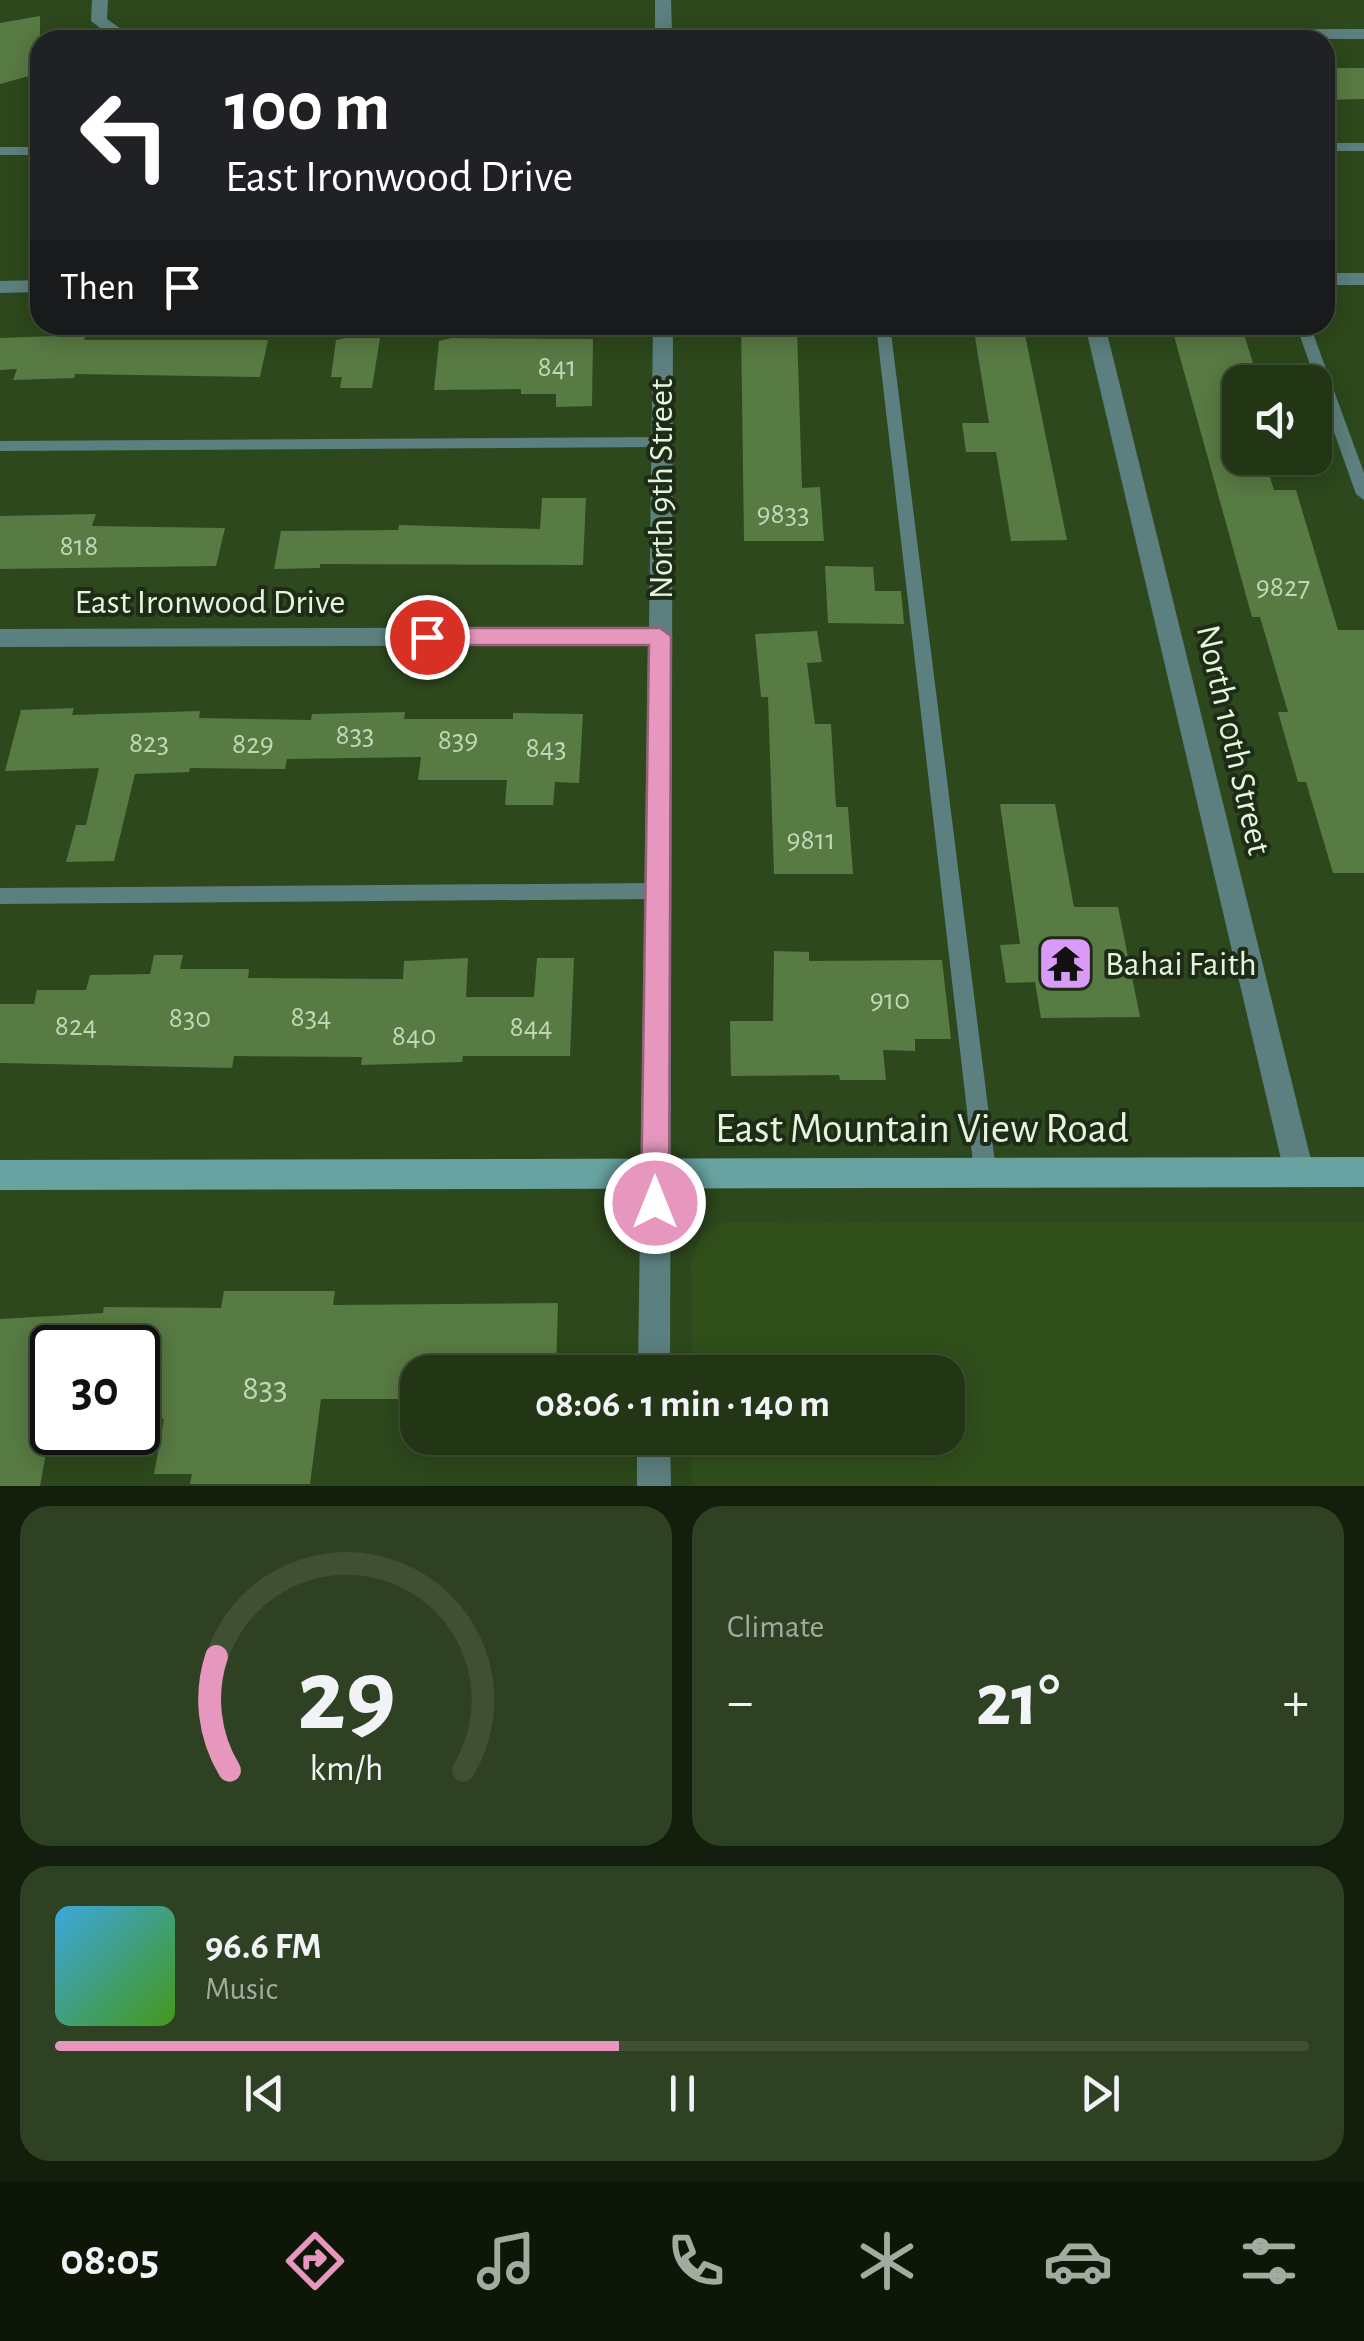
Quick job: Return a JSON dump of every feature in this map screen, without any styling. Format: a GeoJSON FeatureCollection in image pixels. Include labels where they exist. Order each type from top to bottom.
{"type":"FeatureCollection","features":[{"type":"Feature","properties":{"kind":"street"},"geometry":{"type":"LineString","coordinates":[[100,0],[98,21],[111,30]]}},
{"type":"Feature","properties":{"kind":"street"},"geometry":{"type":"LineString","coordinates":[[662,0],[664,30]]}},
{"type":"Feature","properties":{"kind":"street"},"geometry":{"type":"LineString","coordinates":[[1335,34],[1364,34]]}},
{"type":"Feature","properties":{"kind":"street"},"geometry":{"type":"LineString","coordinates":[[1335,279],[1364,279]]}},
{"type":"Feature","properties":{"kind":"street"},"geometry":{"type":"LineString","coordinates":[[0,286],[30,286]]}},
{"type":"Feature","properties":{"kind":"street","name":"North 9th Street"},"geometry":{"type":"LineString","coordinates":[[654,1355],[662,335]]}},
{"type":"Feature","properties":{"kind":"street","name":"North 10th Street"},"geometry":{"type":"LineString","coordinates":[[1097,335],[1299,1172]]}},
{"type":"Feature","properties":{"kind":"street","name":"East Ironwood Drive"},"geometry":{"type":"LineString","coordinates":[[0,638],[660,636]]}},
{"type":"Feature","properties":{"kind":"street","name":"East Mountain View Road"},"geometry":{"type":"LineString","coordinates":[[0,1176],[985,1170],[1364,1172]]}},
{"type":"Feature","properties":{"kind":"street"},"geometry":{"type":"LineString","coordinates":[[654,1455],[654,1486]]}},
{"type":"Feature","properties":{"kind":"lane"},"geometry":{"type":"LineString","coordinates":[[1335,146],[1364,147]]}},
{"type":"Feature","properties":{"kind":"lane"},"geometry":{"type":"LineString","coordinates":[[0,151],[30,151]]}},
{"type":"Feature","properties":{"kind":"lane"},"geometry":{"type":"LineString","coordinates":[[884,335],[985,1170]]}},
{"type":"Feature","properties":{"kind":"lane"},"geometry":{"type":"LineString","coordinates":[[1307,335],[1364,494]]}},
{"type":"Feature","properties":{"kind":"lane"},"geometry":{"type":"LineString","coordinates":[[0,446],[661,442]]}},
{"type":"Feature","properties":{"kind":"lane"},"geometry":{"type":"LineString","coordinates":[[0,896],[658,891]]}},
{"type":"Feature","properties":{"kind":"shaded area"},"geometry":{"type":"Polygon","coordinates":[[[1364,1222],[1364,1486],[692,1486],[692,1455],[965,1455],[965,1355],[692,1355],[691,1262],[701,1236],[722,1223],[1364,1222]]]}},
{"type":"Feature","properties":{"kind":"building"},"geometry":{"type":"Polygon","coordinates":[[[40,16],[40,30],[30,30],[30,76],[0,84],[0,23],[40,16]]]}},
{"type":"Feature","properties":{"kind":"building"},"geometry":{"type":"Polygon","coordinates":[[[1335,68],[1364,68],[1364,99],[1335,100],[1335,68]]]}},
{"type":"Feature","properties":{"kind":"building"},"geometry":{"type":"Polygon","coordinates":[[[86,335],[84,340],[268,340],[260,377],[75,374],[74,378],[13,380],[17,369],[0,370],[0,338],[86,335]]]}},
{"type":"Feature","properties":{"kind":"building"},"geometry":{"type":"Polygon","coordinates":[[[741,335],[797,335],[802,488],[820,487],[824,541],[744,541],[741,335]]]}},
{"type":"Feature","properties":{"kind":"building"},"geometry":{"type":"Polygon","coordinates":[[[975,335],[1025,335],[1067,540],[1011,541],[996,452],[966,452],[962,423],[989,423],[975,335]]]}},
{"type":"Feature","properties":{"kind":"building"},"geometry":{"type":"Polygon","coordinates":[[[1174,335],[1244,335],[1254,365],[1222,365],[1222,475],[1269,475],[1274,490],[1296,490],[1338,630],[1364,630],[1364,873],[1333,873],[1306,782],[1298,782],[1278,712],[1288,712],[1260,617],[1252,617],[1174,335]]]}},
{"type":"Feature","properties":{"kind":"building"},"geometry":{"type":"Polygon","coordinates":[[[380,338],[372,388],[340,388],[342,377],[331,377],[336,340],[380,338]]]}},
{"type":"Feature","properties":{"kind":"building"},"geometry":{"type":"Polygon","coordinates":[[[593,339],[592,406],[556,407],[556,394],[521,394],[521,389],[434,390],[439,341],[593,339]]]}},
{"type":"Feature","properties":{"kind":"building"},"geometry":{"type":"Polygon","coordinates":[[[542,498],[586,498],[583,565],[320,564],[320,568],[274,569],[281,531],[398,530],[399,525],[540,529],[542,498]]]}},
{"type":"Feature","properties":{"kind":"building"},"geometry":{"type":"Polygon","coordinates":[[[96,514],[92,526],[225,528],[216,566],[0,569],[0,516],[96,514]]]}},
{"type":"Feature","properties":{"kind":"building"},"geometry":{"type":"Polygon","coordinates":[[[825,566],[873,567],[875,591],[901,591],[904,624],[828,623],[825,566]]]}},
{"type":"Feature","properties":{"kind":"building"},"geometry":{"type":"Polygon","coordinates":[[[817,631],[822,662],[807,663],[815,724],[831,724],[836,807],[848,807],[853,874],[774,874],[768,697],[761,697],[755,634],[817,631]]]}},
{"type":"Feature","properties":{"kind":"building"},"geometry":{"type":"Polygon","coordinates":[[[74,708],[72,715],[200,711],[199,718],[311,720],[312,714],[405,712],[404,719],[513,719],[513,713],[583,714],[579,783],[555,782],[553,805],[505,805],[507,780],[418,780],[421,757],[287,759],[285,769],[190,768],[189,772],[135,774],[114,861],[66,862],[76,825],[86,825],[99,768],[5,771],[21,710],[74,708]]]}},
{"type":"Feature","properties":{"kind":"building","name":"Bahai Faith"},"geometry":{"type":"Polygon","coordinates":[[[1000,804],[1055,804],[1074,907],[1118,907],[1140,1017],[1041,1018],[1035,982],[1006,983],[1000,945],[1020,944],[1000,804]]]}},
{"type":"Feature","properties":{"kind":"building"},"geometry":{"type":"Polygon","coordinates":[[[774,951],[809,952],[809,961],[942,960],[951,1039],[915,1039],[915,1051],[883,1050],[886,1080],[840,1080],[839,1075],[731,1076],[730,1021],[773,1021],[774,951]]]}},
{"type":"Feature","properties":{"kind":"building"},"geometry":{"type":"Polygon","coordinates":[[[154,955],[183,955],[180,969],[249,969],[248,978],[403,979],[404,961],[468,958],[466,997],[534,997],[537,958],[574,958],[570,1056],[463,1056],[462,1062],[361,1065],[362,1057],[234,1056],[232,1068],[0,1063],[0,1004],[34,1004],[37,990],[86,990],[90,975],[150,974],[154,955]]]}},
{"type":"Feature","properties":{"kind":"building"},"geometry":{"type":"Polygon","coordinates":[[[224,1291],[335,1291],[333,1305],[558,1303],[556,1355],[400,1355],[400,1399],[321,1399],[310,1484],[190,1484],[192,1474],[154,1474],[164,1419],[160,1419],[160,1325],[30,1325],[30,1455],[46,1455],[40,1486],[0,1486],[0,1319],[103,1313],[104,1307],[221,1308],[224,1291]]]}},
{"type":"Feature","properties":{"kind":"place","name":"Bahai Faith"},"geometry":{"type":"Point","coordinates":[1066,964]}},
{"type":"Feature","properties":{"kind":"route"},"geometry":{"type":"LineString","coordinates":[[427,637],[660,636],[655,1203]]}}]}
